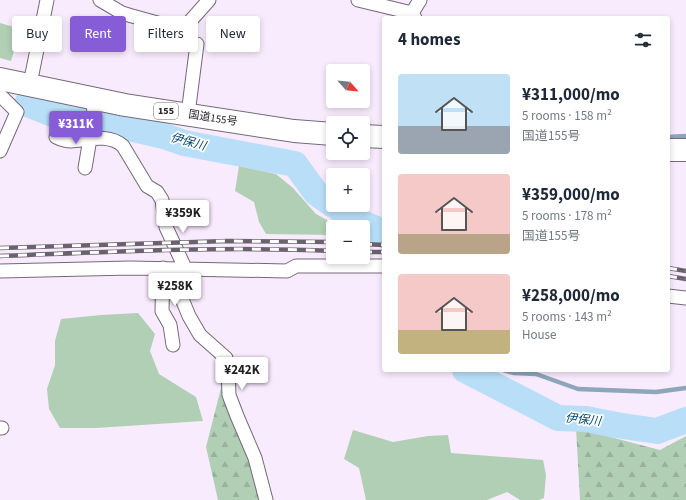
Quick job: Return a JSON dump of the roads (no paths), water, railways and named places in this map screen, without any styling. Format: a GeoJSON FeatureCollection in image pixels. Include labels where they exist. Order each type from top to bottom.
{"type":"FeatureCollection","features":[{"type":"Feature","properties":{"kind":"highway","name":"国道155号"},"geometry":{"type":"LineString","coordinates":[[0,79],[30,84],[92,119],[125,105],[294,131],[326,133]]}},
{"type":"Feature","properties":{"kind":"highway"},"geometry":{"type":"LineString","coordinates":[[370,136],[382,137]]}},
{"type":"Feature","properties":{"kind":"highway"},"geometry":{"type":"LineString","coordinates":[[670,150],[686,150]]}},
{"type":"Feature","properties":{"kind":"street"},"geometry":{"type":"LineString","coordinates":[[30,84],[47,0]]}},
{"type":"Feature","properties":{"kind":"street"},"geometry":{"type":"LineString","coordinates":[[100,0],[122,12],[172,27],[185,27],[209,0]]}},
{"type":"Feature","properties":{"kind":"street"},"geometry":{"type":"LineString","coordinates":[[358,0],[414,15],[420,0]]}},
{"type":"Feature","properties":{"kind":"street"},"geometry":{"type":"LineString","coordinates":[[188,114],[196,52]]}},
{"type":"Feature","properties":{"kind":"street"},"geometry":{"type":"LineString","coordinates":[[0,95],[17,112],[0,152]]}},
{"type":"Feature","properties":{"kind":"street"},"geometry":{"type":"LineString","coordinates":[[56,137],[70,141],[92,119]]}},
{"type":"Feature","properties":{"kind":"street"},"geometry":{"type":"LineString","coordinates":[[85,168],[92,119]]}},
{"type":"Feature","properties":{"kind":"street"},"geometry":{"type":"LineString","coordinates":[[92,119],[123,146],[147,186],[157,192],[162,200],[166,227],[185,268],[182,299],[189,316],[200,335],[226,358],[229,395],[255,458],[266,500]]}},
{"type":"Feature","properties":{"kind":"street"},"geometry":{"type":"LineString","coordinates":[[0,271],[185,268],[205,270],[287,271],[296,266],[382,266]]}},
{"type":"Feature","properties":{"kind":"street"},"geometry":{"type":"LineString","coordinates":[[163,268],[162,311],[170,325],[173,345]]}},
{"type":"Feature","properties":{"kind":"street"},"geometry":{"type":"LineString","coordinates":[[670,296],[686,298]]}},
{"type":"Feature","properties":{"kind":"waterway","name":"伊保川"},"geometry":{"type":"LineString","coordinates":[[27,104],[55,115],[103,122],[164,136],[184,143],[295,164],[316,193],[326,200]]}},
{"type":"Feature","properties":{"kind":"waterway"},"geometry":{"type":"LineString","coordinates":[[670,137],[686,136]]}},
{"type":"Feature","properties":{"kind":"waterway","name":"伊保川"},"geometry":{"type":"LineString","coordinates":[[344,212],[355,220],[376,229],[382,234]]}},
{"type":"Feature","properties":{"kind":"waterway","name":"伊保川"},"geometry":{"type":"LineString","coordinates":[[469,372],[558,418],[586,419],[657,431],[686,420]]}},
{"type":"Feature","properties":{"kind":"waterway"},"geometry":{"type":"LineString","coordinates":[[510,372],[536,374],[578,389],[656,392],[686,388]]}},
{"type":"Feature","properties":{"kind":"railway"},"geometry":{"type":"LineString","coordinates":[[0,248],[228,241],[326,242]]}},
{"type":"Feature","properties":{"kind":"railway"},"geometry":{"type":"LineString","coordinates":[[370,244],[382,245]]}},
{"type":"Feature","properties":{"kind":"railway"},"geometry":{"type":"LineString","coordinates":[[0,256],[208,249],[326,251]]}},
{"type":"Feature","properties":{"kind":"railway"},"geometry":{"type":"LineString","coordinates":[[370,252],[382,252]]}},
{"type":"Feature","properties":{"kind":"railway"},"geometry":{"type":"LineString","coordinates":[[670,268],[686,271]]}},
{"type":"Feature","properties":{"kind":"railway"},"geometry":{"type":"LineString","coordinates":[[670,276],[686,279]]}}]}
